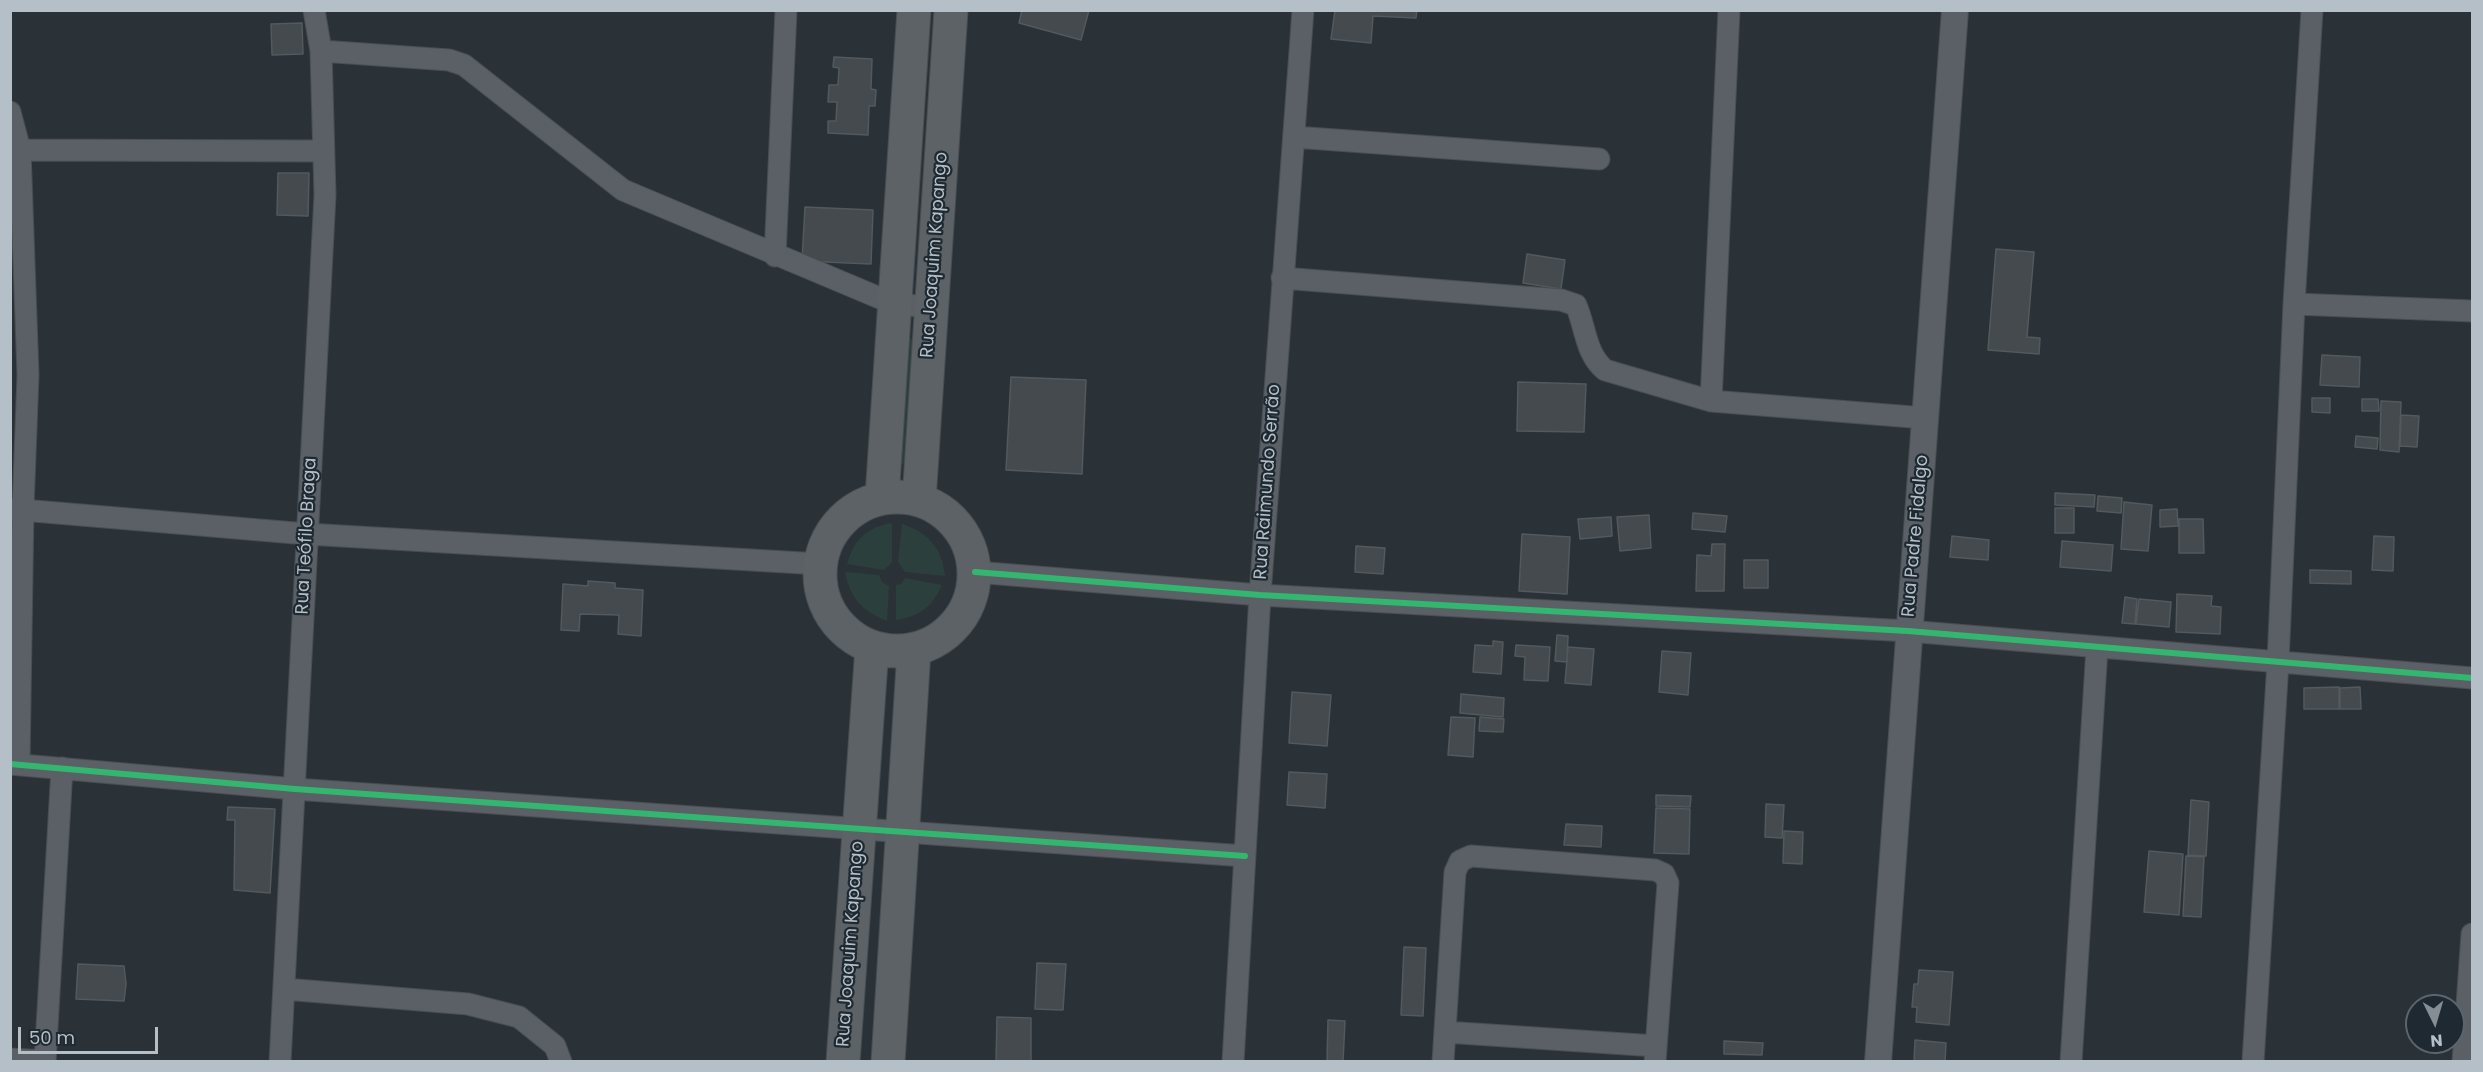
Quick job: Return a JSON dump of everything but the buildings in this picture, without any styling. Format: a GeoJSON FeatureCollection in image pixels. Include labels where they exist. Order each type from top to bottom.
{"type":"FeatureCollection","features":[{"type":"Feature","properties":{"kind":"main road","name":"Rua Joaquim Kapango"},"geometry":{"type":"LineString","coordinates":[[882,498],[914,10]]}},
{"type":"Feature","properties":{"kind":"main road","name":"Rua Joaquim Kapango"},"geometry":{"type":"LineString","coordinates":[[919,500],[951,10]]}},
{"type":"Feature","properties":{"kind":"main road"},"geometry":{"type":"LineString","coordinates":[[911,50],[948,54]]}},
{"type":"Feature","properties":{"kind":"main road"},"geometry":{"type":"LineString","coordinates":[[900,497],[919,500],[941,510],[959,527],[971,548],[975,572],[972,598],[959,622],[938,640],[914,650],[893,651],[873,647],[849,635],[831,615],[821,591],[820,564],[827,541],[840,521],[859,507],[882,498],[900,497]]}},
{"type":"Feature","properties":{"kind":"main road","name":"Rua Joaquim Kapango"},"geometry":{"type":"LineString","coordinates":[[843,1062],[873,647]]}},
{"type":"Feature","properties":{"kind":"main road"},"geometry":{"type":"LineString","coordinates":[[888,1062],[914,650]]}},
{"type":"Feature","properties":{"kind":"street","name":"Rua Teófilo Braga"},"geometry":{"type":"LineString","coordinates":[[280,1062],[325,195],[321,51],[314,10]]}},
{"type":"Feature","properties":{"kind":"street"},"geometry":{"type":"LineString","coordinates":[[775,256],[786,10]]}},
{"type":"Feature","properties":{"kind":"street","name":"Rua Raimundo Serrão"},"geometry":{"type":"LineString","coordinates":[[1233,1062],[1260,595],[1303,10]]}},
{"type":"Feature","properties":{"kind":"street"},"geometry":{"type":"LineString","coordinates":[[1711,400],[1729,10]]}},
{"type":"Feature","properties":{"kind":"street","name":"Rua Padre Fidalgo"},"geometry":{"type":"LineString","coordinates":[[1878,1062],[1954,10]]}},
{"type":"Feature","properties":{"kind":"street"},"geometry":{"type":"LineString","coordinates":[[2253,1062],[2278,662],[2294,304],[2312,10]]}},
{"type":"Feature","properties":{"kind":"street"},"geometry":{"type":"LineString","coordinates":[[321,51],[449,60],[464,65],[623,190],[775,256],[894,304],[932,307]]}},
{"type":"Feature","properties":{"kind":"street"},"geometry":{"type":"LineString","coordinates":[[10,112],[20,150],[28,375],[17,508],[15,764],[295,789],[903,830],[1245,856]]}},
{"type":"Feature","properties":{"kind":"street"},"geometry":{"type":"LineString","coordinates":[[1294,137],[1599,159]]}},
{"type":"Feature","properties":{"kind":"street"},"geometry":{"type":"LineString","coordinates":[[20,150],[324,151]]}},
{"type":"Feature","properties":{"kind":"street"},"geometry":{"type":"LineString","coordinates":[[1282,278],[1561,300],[1576,305],[1582,319],[1589,351],[1595,362],[1605,370],[1711,400],[1925,418]]}},
{"type":"Feature","properties":{"kind":"street"},"geometry":{"type":"LineString","coordinates":[[2294,304],[2472,312]]}},
{"type":"Feature","properties":{"kind":"street"},"geometry":{"type":"LineString","coordinates":[[17,508],[307,534],[820,564]]}},
{"type":"Feature","properties":{"kind":"street"},"geometry":{"type":"LineString","coordinates":[[975,572],[1260,595],[1908,631],[2472,678]]}},
{"type":"Feature","properties":{"kind":"street"},"geometry":{"type":"LineString","coordinates":[[2071,1062],[2097,648]]}},
{"type":"Feature","properties":{"kind":"street"},"geometry":{"type":"LineString","coordinates":[[10,1059],[45,1061],[62,768]]}},
{"type":"Feature","properties":{"kind":"street"},"geometry":{"type":"LineString","coordinates":[[1443,1062],[1455,872],[1460,861],[1471,856],[1655,870],[1664,874],[1668,883],[1655,1054],[1445,1032]]}},
{"type":"Feature","properties":{"kind":"street"},"geometry":{"type":"LineString","coordinates":[[2463,1062],[2472,934]]}},
{"type":"Feature","properties":{"kind":"street"},"geometry":{"type":"LineString","coordinates":[[284,989],[468,1004],[519,1017],[555,1046],[561,1062]]}},
{"type":"Feature","properties":{"kind":"green space"},"geometry":{"type":"Polygon","coordinates":[[[908,338],[914,339],[906,464],[899,465],[908,338]]]}},
{"type":"Feature","properties":{"kind":"green space"},"geometry":{"type":"Polygon","coordinates":[[[892,523],[892,562],[884,570],[847,564],[858,541],[863,536],[869,531],[892,523]]]}},
{"type":"Feature","properties":{"kind":"green space"},"geometry":{"type":"Polygon","coordinates":[[[902,524],[920,532],[933,543],[941,557],[945,576],[905,572],[898,562],[902,524]]]}},
{"type":"Feature","properties":{"kind":"green space"},"geometry":{"type":"Polygon","coordinates":[[[845,572],[879,575],[882,582],[889,586],[887,621],[871,613],[858,602],[850,589],[845,572]]]}},
{"type":"Feature","properties":{"kind":"green space"},"geometry":{"type":"Polygon","coordinates":[[[905,578],[942,585],[934,599],[924,609],[912,616],[896,620],[896,585],[901,584],[905,578]]]}},
{"type":"Feature","properties":{"kind":"cycle path"},"geometry":{"type":"LineString","coordinates":[[975,572],[1260,595],[1908,631],[2472,678]]}},
{"type":"Feature","properties":{"kind":"cycle path"},"geometry":{"type":"LineString","coordinates":[[10,764],[295,789],[1245,856]]}}]}
